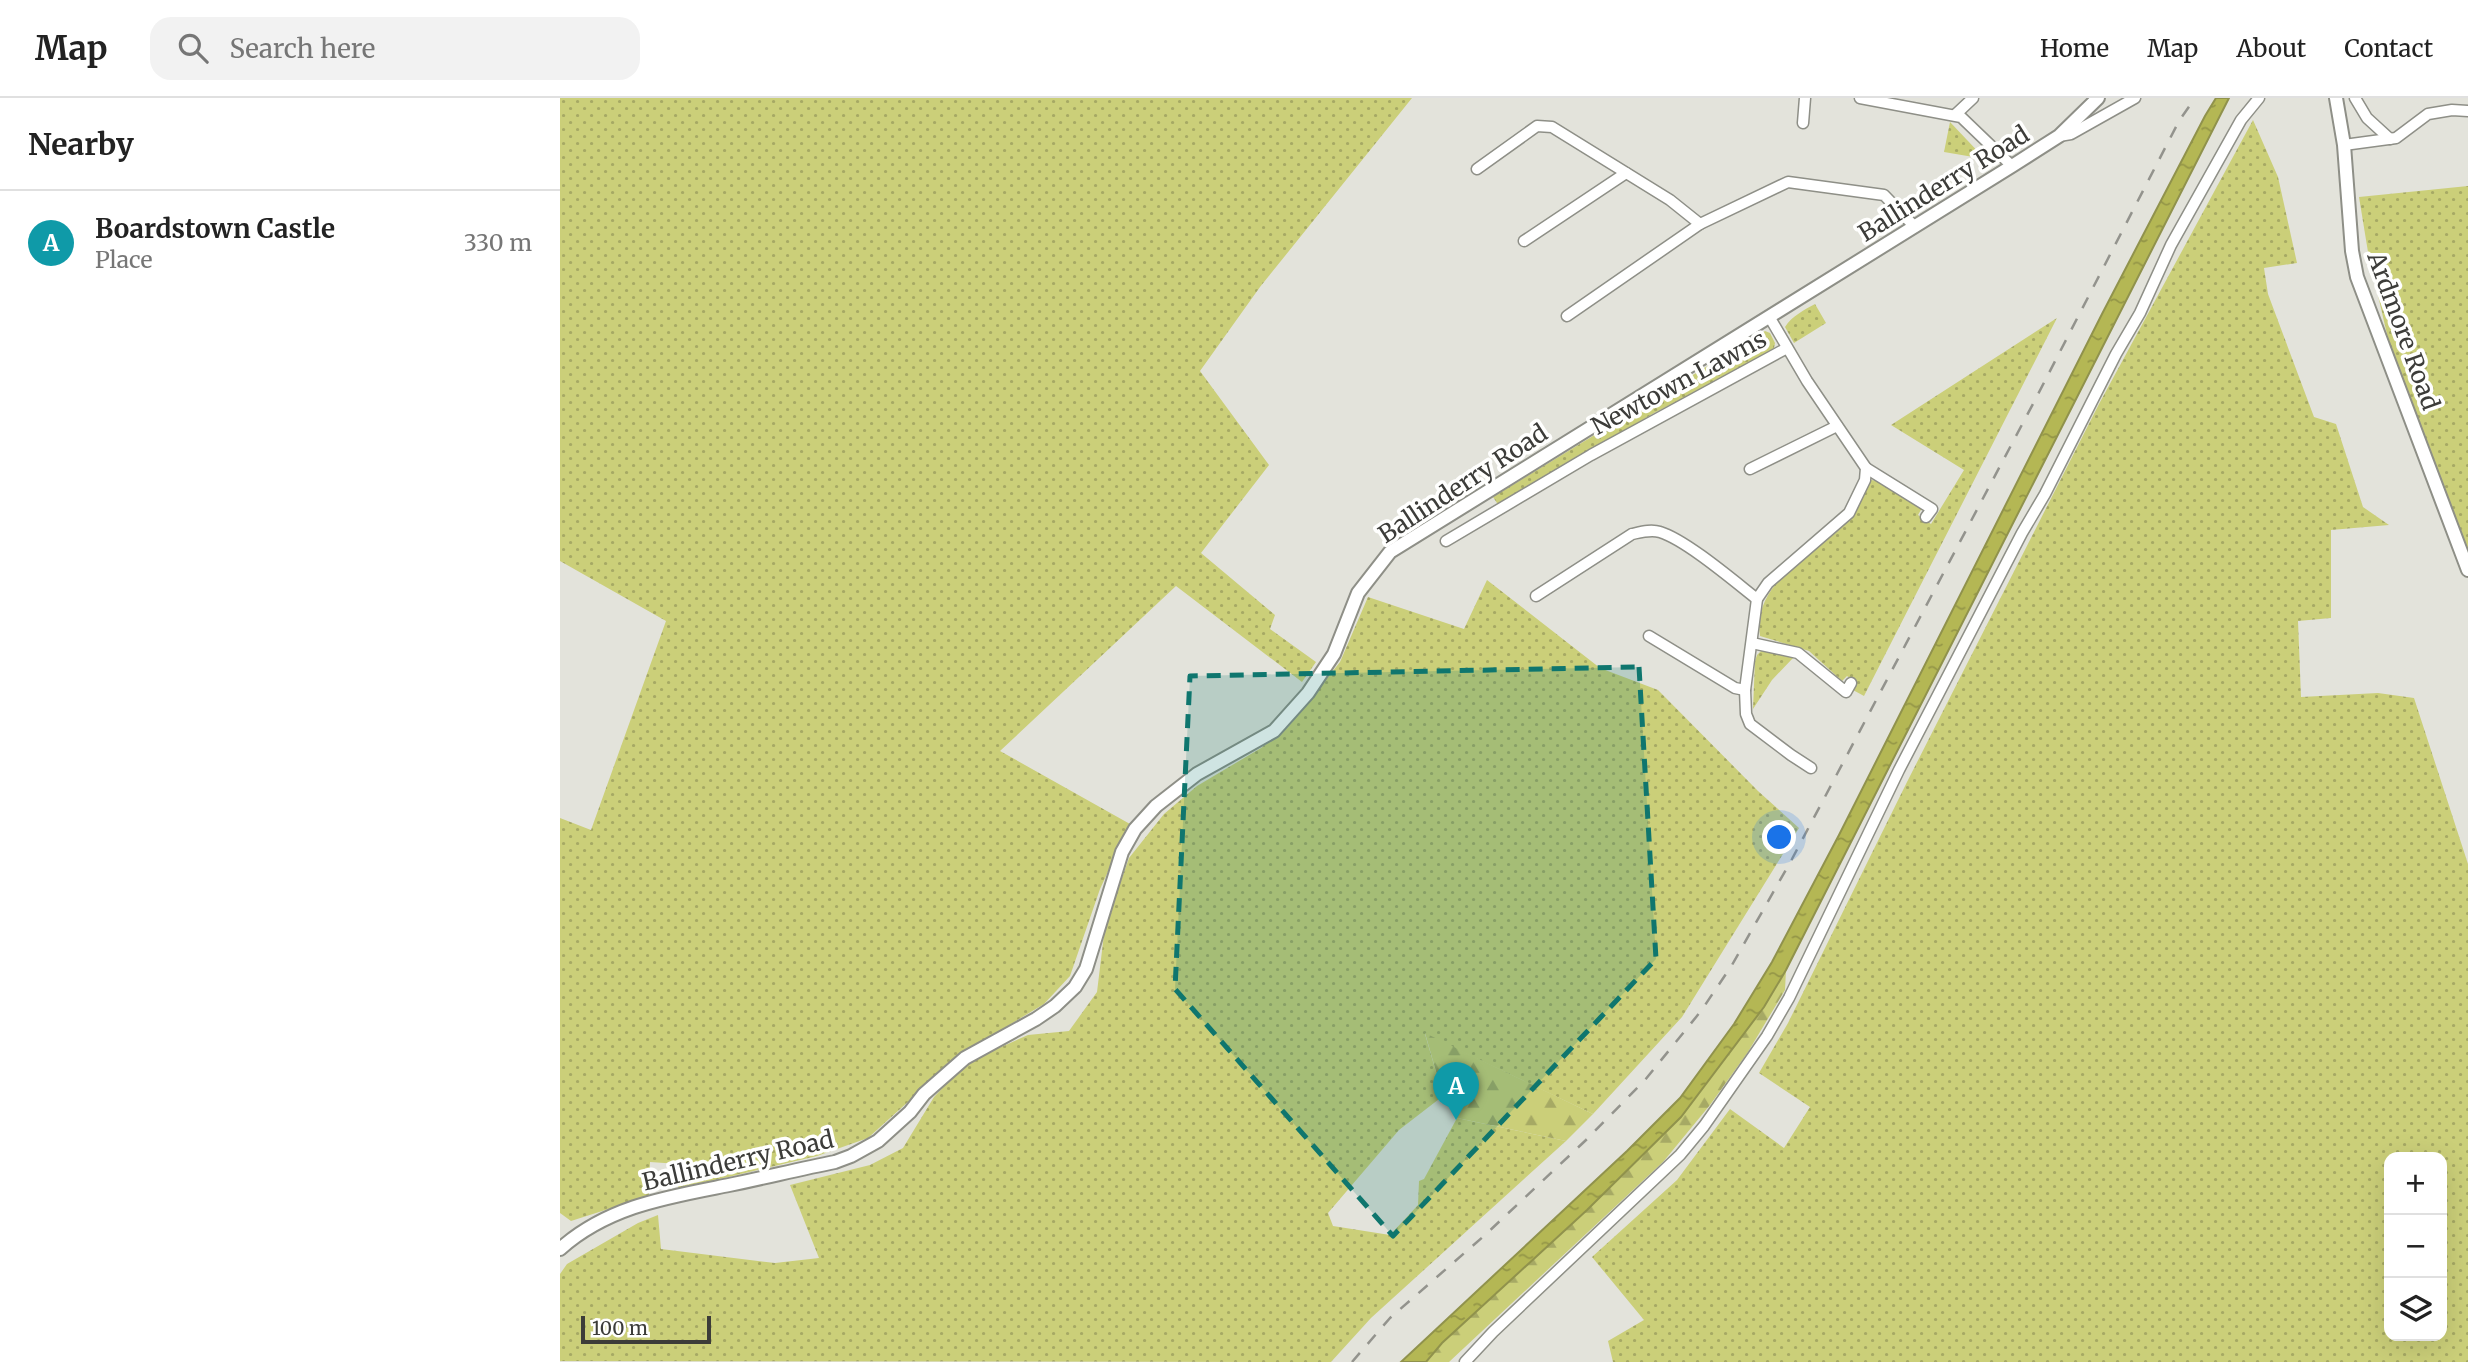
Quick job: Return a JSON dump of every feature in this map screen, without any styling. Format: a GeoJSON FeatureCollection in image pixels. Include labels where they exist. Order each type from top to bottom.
{"type":"FeatureCollection","features":[{"type":"Feature","properties":{"kind":"street"},"geometry":{"type":"LineString","coordinates":[[1803,123],[1805,98]]}},
{"type":"Feature","properties":{"kind":"street"},"geometry":{"type":"LineString","coordinates":[[1860,98],[1961,117],[2012,166]]}},
{"type":"Feature","properties":{"kind":"street"},"geometry":{"type":"LineString","coordinates":[[1955,115],[1973,98]]}},
{"type":"Feature","properties":{"kind":"street","name":"Ballinderry Road"},"geometry":{"type":"LineString","coordinates":[[560,1249],[580,1233],[615,1213],[656,1199],[835,1162],[872,1145],[894,1128],[924,1094],[965,1058],[1036,1019],[1075,987],[1086,969],[1122,852],[1135,829],[1156,806],[1196,774],[1274,731],[1308,693],[1334,654],[1357,593],[1390,552],[2059,136],[2098,98]]}},
{"type":"Feature","properties":{"kind":"street"},"geometry":{"type":"LineString","coordinates":[[2059,136],[2071,134],[2135,98]]}},
{"type":"Feature","properties":{"kind":"street"},"geometry":{"type":"LineString","coordinates":[[1465,1362],[1493,1332],[1680,1155],[1704,1126],[1767,1036],[1789,998],[1899,770],[2022,533],[2063,461],[2116,354],[2140,313],[2171,245],[2241,120],[2259,98]]}},
{"type":"Feature","properties":{"kind":"street","name":"Ardmore Road"},"geometry":{"type":"LineString","coordinates":[[2336,98],[2344,145],[2352,251],[2357,277],[2468,570]]}},
{"type":"Feature","properties":{"kind":"street"},"geometry":{"type":"LineString","coordinates":[[2354,98],[2367,118],[2390,139]]}},
{"type":"Feature","properties":{"kind":"street"},"geometry":{"type":"LineString","coordinates":[[2344,145],[2396,138],[2428,114],[2452,110],[2468,111]]}},
{"type":"Feature","properties":{"kind":"street"},"geometry":{"type":"LineString","coordinates":[[1477,169],[1537,126],[1552,127],[1670,200],[1700,224]]}},
{"type":"Feature","properties":{"kind":"street"},"geometry":{"type":"LineString","coordinates":[[1524,241],[1626,173]]}},
{"type":"Feature","properties":{"kind":"street"},"geometry":{"type":"LineString","coordinates":[[1567,316],[1700,224],[1788,182],[1884,195],[1915,227]]}},
{"type":"Feature","properties":{"kind":"street","name":"Newtown Lawns"},"geometry":{"type":"LineString","coordinates":[[1770,318],[1866,468],[1932,509],[1926,517]]}},
{"type":"Feature","properties":{"kind":"street","name":"Newtown Lawns"},"geometry":{"type":"LineString","coordinates":[[1446,541],[1591,454],[1787,348]]}},
{"type":"Feature","properties":{"kind":"street"},"geometry":{"type":"LineString","coordinates":[[1750,469],[1837,426]]}},
{"type":"Feature","properties":{"kind":"street"},"geometry":{"type":"LineString","coordinates":[[1811,768],[1751,724],[1746,714],[1745,690],[1757,599],[1768,583],[1849,513],[1865,480],[1866,468]]}},
{"type":"Feature","properties":{"kind":"street"},"geometry":{"type":"LineString","coordinates":[[1536,596],[1632,534],[1647,531],[1660,532],[1684,545],[1757,599]]}},
{"type":"Feature","properties":{"kind":"street"},"geometry":{"type":"LineString","coordinates":[[1649,636],[1735,688],[1745,690]]}},
{"type":"Feature","properties":{"kind":"street"},"geometry":{"type":"LineString","coordinates":[[1752,643],[1798,653],[1846,692],[1851,683]]}},
{"type":"Feature","properties":{"kind":"highlighted area"},"geometry":{"type":"Polygon","coordinates":[[[1639,667],[1656,959],[1393,1236],[1175,989],[1190,676],[1639,667]]]}},
{"type":"Feature","properties":{"kind":"green space"},"geometry":{"type":"Polygon","coordinates":[[[560,98],[1412,98],[1260,287],[1200,371],[1269,465],[1201,553],[1275,615],[1270,629],[1316,662],[1302,682],[1176,586],[1000,751],[1130,824],[1100,889],[1070,976],[1044,1004],[961,1054],[868,1138],[817,1156],[678,1189],[679,1164],[650,1162],[649,1196],[571,1221],[560,1213],[560,818],[591,830],[666,621],[560,561],[560,98]]]}},
{"type":"Feature","properties":{"kind":"green space"},"geometry":{"type":"Polygon","coordinates":[[[2253,120],[2278,177],[2297,263],[2264,268],[2268,294],[2314,417],[2336,424],[2363,507],[2389,525],[2331,530],[2331,618],[2298,621],[2301,697],[2378,693],[2414,698],[2468,864],[2468,1362],[1613,1362],[1608,1341],[1644,1320],[1592,1257],[1677,1180],[1730,1109],[1784,1148],[1810,1107],[1759,1073],[1788,1023],[2099,404],[2253,120]]]}},
{"type":"Feature","properties":{"kind":"green space"},"geometry":{"type":"Polygon","coordinates":[[[1950,122],[1985,159],[1944,152],[1950,122]]]}},
{"type":"Feature","properties":{"kind":"green space"},"geometry":{"type":"Polygon","coordinates":[[[2468,186],[2468,552],[2389,343],[2368,252],[2359,197],[2468,186]]]}},
{"type":"Feature","properties":{"kind":"green space"},"geometry":{"type":"Polygon","coordinates":[[[1815,304],[1826,323],[1794,343],[1785,327],[1795,316],[1815,304]]]}},
{"type":"Feature","properties":{"kind":"green space"},"geometry":{"type":"Polygon","coordinates":[[[2057,318],[1864,696],[1853,690],[1856,683],[1847,676],[1842,681],[1809,651],[1760,636],[1760,616],[1766,599],[1776,584],[1847,522],[1871,480],[1880,481],[1922,508],[1918,515],[1931,524],[1964,470],[1891,425],[2057,318]]]}},
{"type":"Feature","properties":{"kind":"green space"},"geometry":{"type":"Polygon","coordinates":[[[1765,331],[1770,333],[1775,343],[1774,348],[1745,367],[1654,413],[1499,506],[1493,497],[1765,331]]]}},
{"type":"Feature","properties":{"kind":"green space"},"geometry":{"type":"Polygon","coordinates":[[[1487,580],[1600,668],[1658,690],[1758,791],[1799,828],[1682,1017],[1593,1114],[1425,1034],[1443,1096],[1399,1130],[1328,1213],[1333,1226],[1390,1235],[1418,1205],[1419,1181],[1424,1179],[1457,1118],[1566,1141],[1371,1318],[1331,1362],[560,1361],[560,1274],[567,1264],[638,1223],[658,1215],[661,1249],[775,1263],[819,1258],[790,1185],[870,1165],[903,1148],[934,1097],[967,1062],[1028,1035],[1069,1031],[1097,992],[1105,926],[1129,858],[1164,814],[1197,786],[1261,748],[1288,727],[1340,662],[1368,597],[1464,629],[1487,580]]]}},
{"type":"Feature","properties":{"kind":"green space"},"geometry":{"type":"Polygon","coordinates":[[[1762,650],[1793,658],[1772,680],[1753,709],[1755,661],[1762,650]]]}},
{"type":"Feature","properties":{"kind":"green space"},"geometry":{"type":"Polygon","coordinates":[[[1786,970],[1785,990],[1748,1052],[1710,1105],[1663,1162],[1449,1362],[1426,1362],[1442,1343],[1587,1210],[1681,1117],[1764,1007],[1786,970]]]}},
{"type":"Feature","properties":{"kind":"green space"},"geometry":{"type":"Polygon","coordinates":[[[1425,1033],[1593,1114],[1566,1141],[1457,1118],[1443,1096],[1425,1033]]]}},
{"type":"Feature","properties":{"kind":"water"},"geometry":{"type":"Polygon","coordinates":[[[2216,98],[2229,98],[1786,970],[1764,1007],[1681,1117],[1587,1210],[1442,1343],[1426,1362],[1401,1362],[1680,1098],[1734,1024],[1772,962],[1839,835],[2102,314],[2216,98]]]}},
{"type":"Feature","properties":{"kind":"railway"},"geometry":{"type":"LineString","coordinates":[[1352,1362],[1390,1318],[1485,1235],[1645,1080],[1701,1011],[1732,965],[1792,859],[2179,121],[2195,98]]}},
{"type":"Feature","properties":{"kind":"place","name":"Boardstown Castle"},"geometry":{"type":"Point","coordinates":[1456,1120]}}]}
